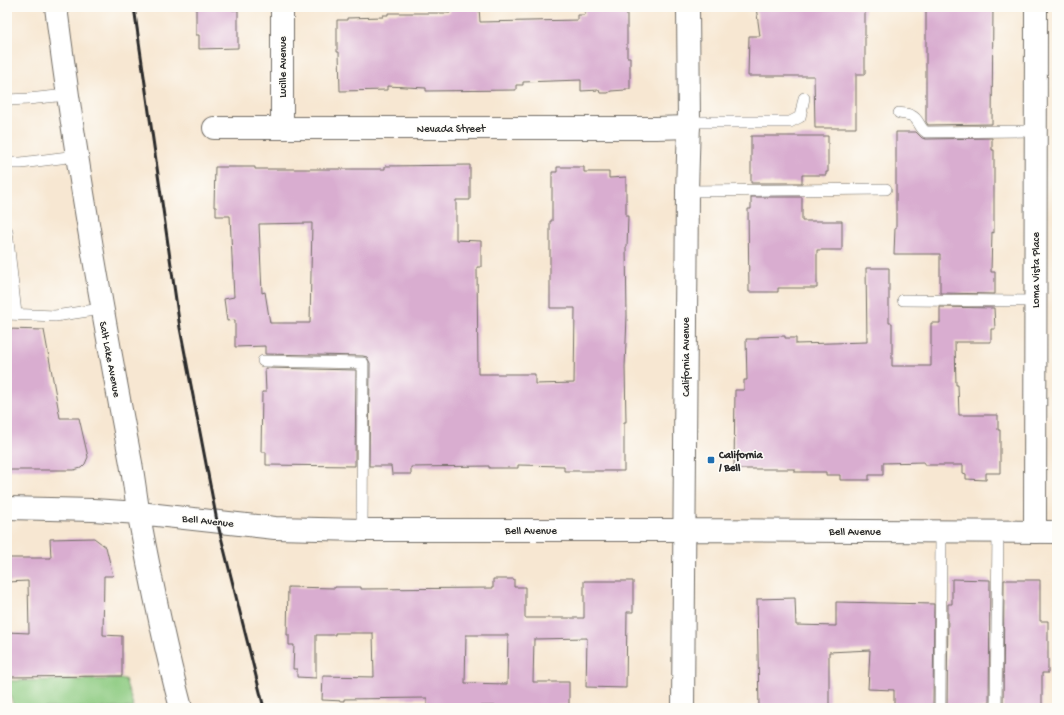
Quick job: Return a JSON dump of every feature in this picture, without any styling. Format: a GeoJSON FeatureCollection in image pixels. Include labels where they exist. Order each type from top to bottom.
{"type":"FeatureCollection","features":[{"type":"Feature","properties":{"kind":"street","name":"Salt Lake Avenue"},"geometry":{"type":"LineString","coordinates":[[56,7],[76,156],[102,309],[133,472],[139,513],[167,653],[181,708]]}},
{"type":"Feature","properties":{"kind":"street","name":"Lucille Avenue"},"geometry":{"type":"LineString","coordinates":[[282,7],[282,127]]}},
{"type":"Feature","properties":{"kind":"street","name":"California Avenue"},"geometry":{"type":"LineString","coordinates":[[683,708],[687,191],[689,125],[688,7]]}},
{"type":"Feature","properties":{"kind":"street","name":"Loma Vista Place"},"geometry":{"type":"LineString","coordinates":[[1035,532],[1034,301],[1036,7]]}},
{"type":"Feature","properties":{"kind":"street","name":"Nevada Street"},"geometry":{"type":"LineString","coordinates":[[214,128],[640,128],[689,125]]}},
{"type":"Feature","properties":{"kind":"street","name":"Bell Avenue"},"geometry":{"type":"LineString","coordinates":[[7,508],[93,510],[139,513],[275,528],[362,530],[1057,532]]}},
{"type":"Feature","properties":{"kind":"lane"},"geometry":{"type":"LineString","coordinates":[[7,100],[67,95]]}},
{"type":"Feature","properties":{"kind":"lane"},"geometry":{"type":"LineString","coordinates":[[689,125],[790,122],[800,117],[804,98]]}},
{"type":"Feature","properties":{"kind":"lane"},"geometry":{"type":"LineString","coordinates":[[898,113],[912,116],[926,132],[1036,131]]}},
{"type":"Feature","properties":{"kind":"lane"},"geometry":{"type":"LineString","coordinates":[[7,163],[21,163],[76,156]]}},
{"type":"Feature","properties":{"kind":"lane"},"geometry":{"type":"LineString","coordinates":[[687,191],[886,189]]}},
{"type":"Feature","properties":{"kind":"lane"},"geometry":{"type":"LineString","coordinates":[[7,231],[11,314],[56,316],[102,309]]}},
{"type":"Feature","properties":{"kind":"lane"},"geometry":{"type":"LineString","coordinates":[[903,300],[1034,301]]}},
{"type":"Feature","properties":{"kind":"lane"},"geometry":{"type":"LineString","coordinates":[[263,361],[363,363],[362,530]]}},
{"type":"Feature","properties":{"kind":"lane"},"geometry":{"type":"LineString","coordinates":[[940,708],[941,532]]}},
{"type":"Feature","properties":{"kind":"lane"},"geometry":{"type":"LineString","coordinates":[[996,708],[998,532]]}},
{"type":"Feature","properties":{"kind":"green space"},"geometry":{"type":"Polygon","coordinates":[[[125,679],[134,708],[14,708],[7,683],[7,681],[125,679]]]}},
{"type":"Feature","properties":{"kind":"building"},"geometry":{"type":"Polygon","coordinates":[[[196,7],[232,7],[232,10],[238,10],[238,48],[199,49],[199,35],[196,35],[196,7]]]}},
{"type":"Feature","properties":{"kind":"building"},"geometry":{"type":"Polygon","coordinates":[[[450,7],[479,7],[480,22],[578,20],[578,15],[585,15],[585,9],[627,10],[627,57],[630,57],[630,89],[611,91],[608,93],[600,93],[599,90],[581,91],[581,80],[523,82],[523,85],[516,85],[516,90],[426,91],[426,88],[387,86],[387,90],[340,91],[339,52],[337,52],[337,20],[347,20],[347,18],[383,17],[383,15],[388,15],[388,13],[450,13],[450,7]]]}},
{"type":"Feature","properties":{"kind":"building"},"geometry":{"type":"Polygon","coordinates":[[[756,7],[865,7],[865,74],[856,74],[856,128],[815,128],[814,76],[748,76],[749,36],[760,36],[756,7]]]}},
{"type":"Feature","properties":{"kind":"building"},"geometry":{"type":"Polygon","coordinates":[[[926,7],[993,7],[992,124],[928,125],[926,122],[926,7]]]}},
{"type":"Feature","properties":{"kind":"building"},"geometry":{"type":"Polygon","coordinates":[[[896,132],[916,132],[922,138],[926,139],[992,138],[992,150],[994,150],[994,233],[992,232],[991,272],[995,272],[995,294],[940,293],[940,254],[894,254],[896,228],[896,132]]]}},
{"type":"Feature","properties":{"kind":"building"},"geometry":{"type":"Polygon","coordinates":[[[751,136],[828,136],[828,172],[826,172],[826,175],[802,175],[802,183],[751,183],[751,136]]]}},
{"type":"Feature","properties":{"kind":"building"},"geometry":{"type":"Polygon","coordinates":[[[470,165],[470,200],[456,200],[456,240],[481,241],[481,267],[477,267],[478,374],[535,374],[535,384],[574,383],[575,308],[550,308],[550,221],[552,221],[552,172],[557,172],[557,167],[584,167],[584,172],[609,172],[609,178],[626,177],[626,216],[628,216],[626,247],[627,316],[624,471],[564,471],[564,466],[518,465],[518,468],[489,468],[489,466],[411,467],[411,474],[392,474],[391,466],[369,466],[370,363],[367,357],[265,354],[265,346],[235,347],[235,320],[227,321],[224,299],[234,297],[230,216],[216,216],[216,207],[214,207],[215,167],[255,167],[255,169],[385,169],[385,166],[470,165]],[[312,223],[259,224],[262,293],[265,292],[270,323],[310,323],[312,223]]]}},
{"type":"Feature","properties":{"kind":"building"},"geometry":{"type":"Polygon","coordinates":[[[751,197],[802,197],[802,221],[842,221],[842,250],[817,250],[817,288],[778,288],[778,292],[749,292],[748,209],[751,209],[751,197]]]}},
{"type":"Feature","properties":{"kind":"building"},"geometry":{"type":"Polygon","coordinates":[[[866,268],[889,268],[889,323],[892,323],[892,366],[931,366],[931,323],[940,323],[940,307],[994,308],[995,329],[991,329],[991,342],[955,342],[956,385],[958,385],[959,415],[998,415],[998,430],[1000,430],[1000,473],[986,473],[986,480],[966,479],[966,474],[963,473],[963,465],[924,465],[924,462],[883,463],[883,475],[869,475],[869,480],[840,480],[840,475],[826,475],[826,472],[795,472],[795,469],[734,469],[735,390],[744,390],[744,380],[747,380],[746,339],[785,336],[785,338],[796,338],[796,344],[867,342],[866,268]]]}},
{"type":"Feature","properties":{"kind":"building"},"geometry":{"type":"Polygon","coordinates":[[[7,329],[44,330],[60,418],[79,418],[88,457],[85,464],[81,468],[74,470],[7,470],[7,329]]]}},
{"type":"Feature","properties":{"kind":"building"},"geometry":{"type":"Polygon","coordinates":[[[265,368],[356,370],[355,466],[266,465],[266,452],[261,452],[262,392],[266,392],[265,368]]]}},
{"type":"Feature","properties":{"kind":"building"},"geometry":{"type":"Polygon","coordinates":[[[94,538],[106,547],[113,576],[104,576],[103,635],[122,636],[122,676],[7,677],[7,632],[29,633],[28,581],[7,582],[7,558],[51,558],[50,539],[94,538]]]}},
{"type":"Feature","properties":{"kind":"building"},"geometry":{"type":"Polygon","coordinates":[[[493,579],[514,579],[514,587],[525,587],[525,618],[584,618],[584,581],[633,581],[633,612],[627,612],[626,688],[586,687],[587,638],[534,639],[533,682],[569,682],[569,705],[480,706],[480,708],[427,707],[427,698],[344,699],[344,701],[322,700],[323,676],[374,677],[373,633],[335,633],[335,635],[316,635],[316,678],[297,677],[297,669],[293,669],[294,645],[289,645],[289,635],[287,635],[288,587],[361,587],[361,589],[493,588],[493,579]],[[466,635],[465,683],[507,684],[508,635],[466,635]]]}},
{"type":"Feature","properties":{"kind":"building"},"geometry":{"type":"Polygon","coordinates":[[[952,579],[990,580],[989,708],[947,708],[948,604],[952,604],[952,579]]]}},
{"type":"Feature","properties":{"kind":"building"},"geometry":{"type":"Polygon","coordinates":[[[1004,580],[1040,580],[1040,621],[1048,621],[1048,673],[1042,673],[1042,708],[1003,708],[1004,580]]]}},
{"type":"Feature","properties":{"kind":"building"},"geometry":{"type":"Polygon","coordinates":[[[795,598],[796,625],[836,626],[836,602],[934,604],[933,708],[894,708],[894,690],[868,689],[870,650],[829,652],[829,708],[759,708],[757,599],[795,598]]]}},
{"type":"Feature","properties":{"kind":"railway"},"geometry":{"type":"LineString","coordinates":[[134,7],[180,328],[217,521],[264,708]]}},
{"type":"Feature","properties":{"kind":"place","name":"California / Bell"},"geometry":{"type":"Point","coordinates":[711,460]}}]}
